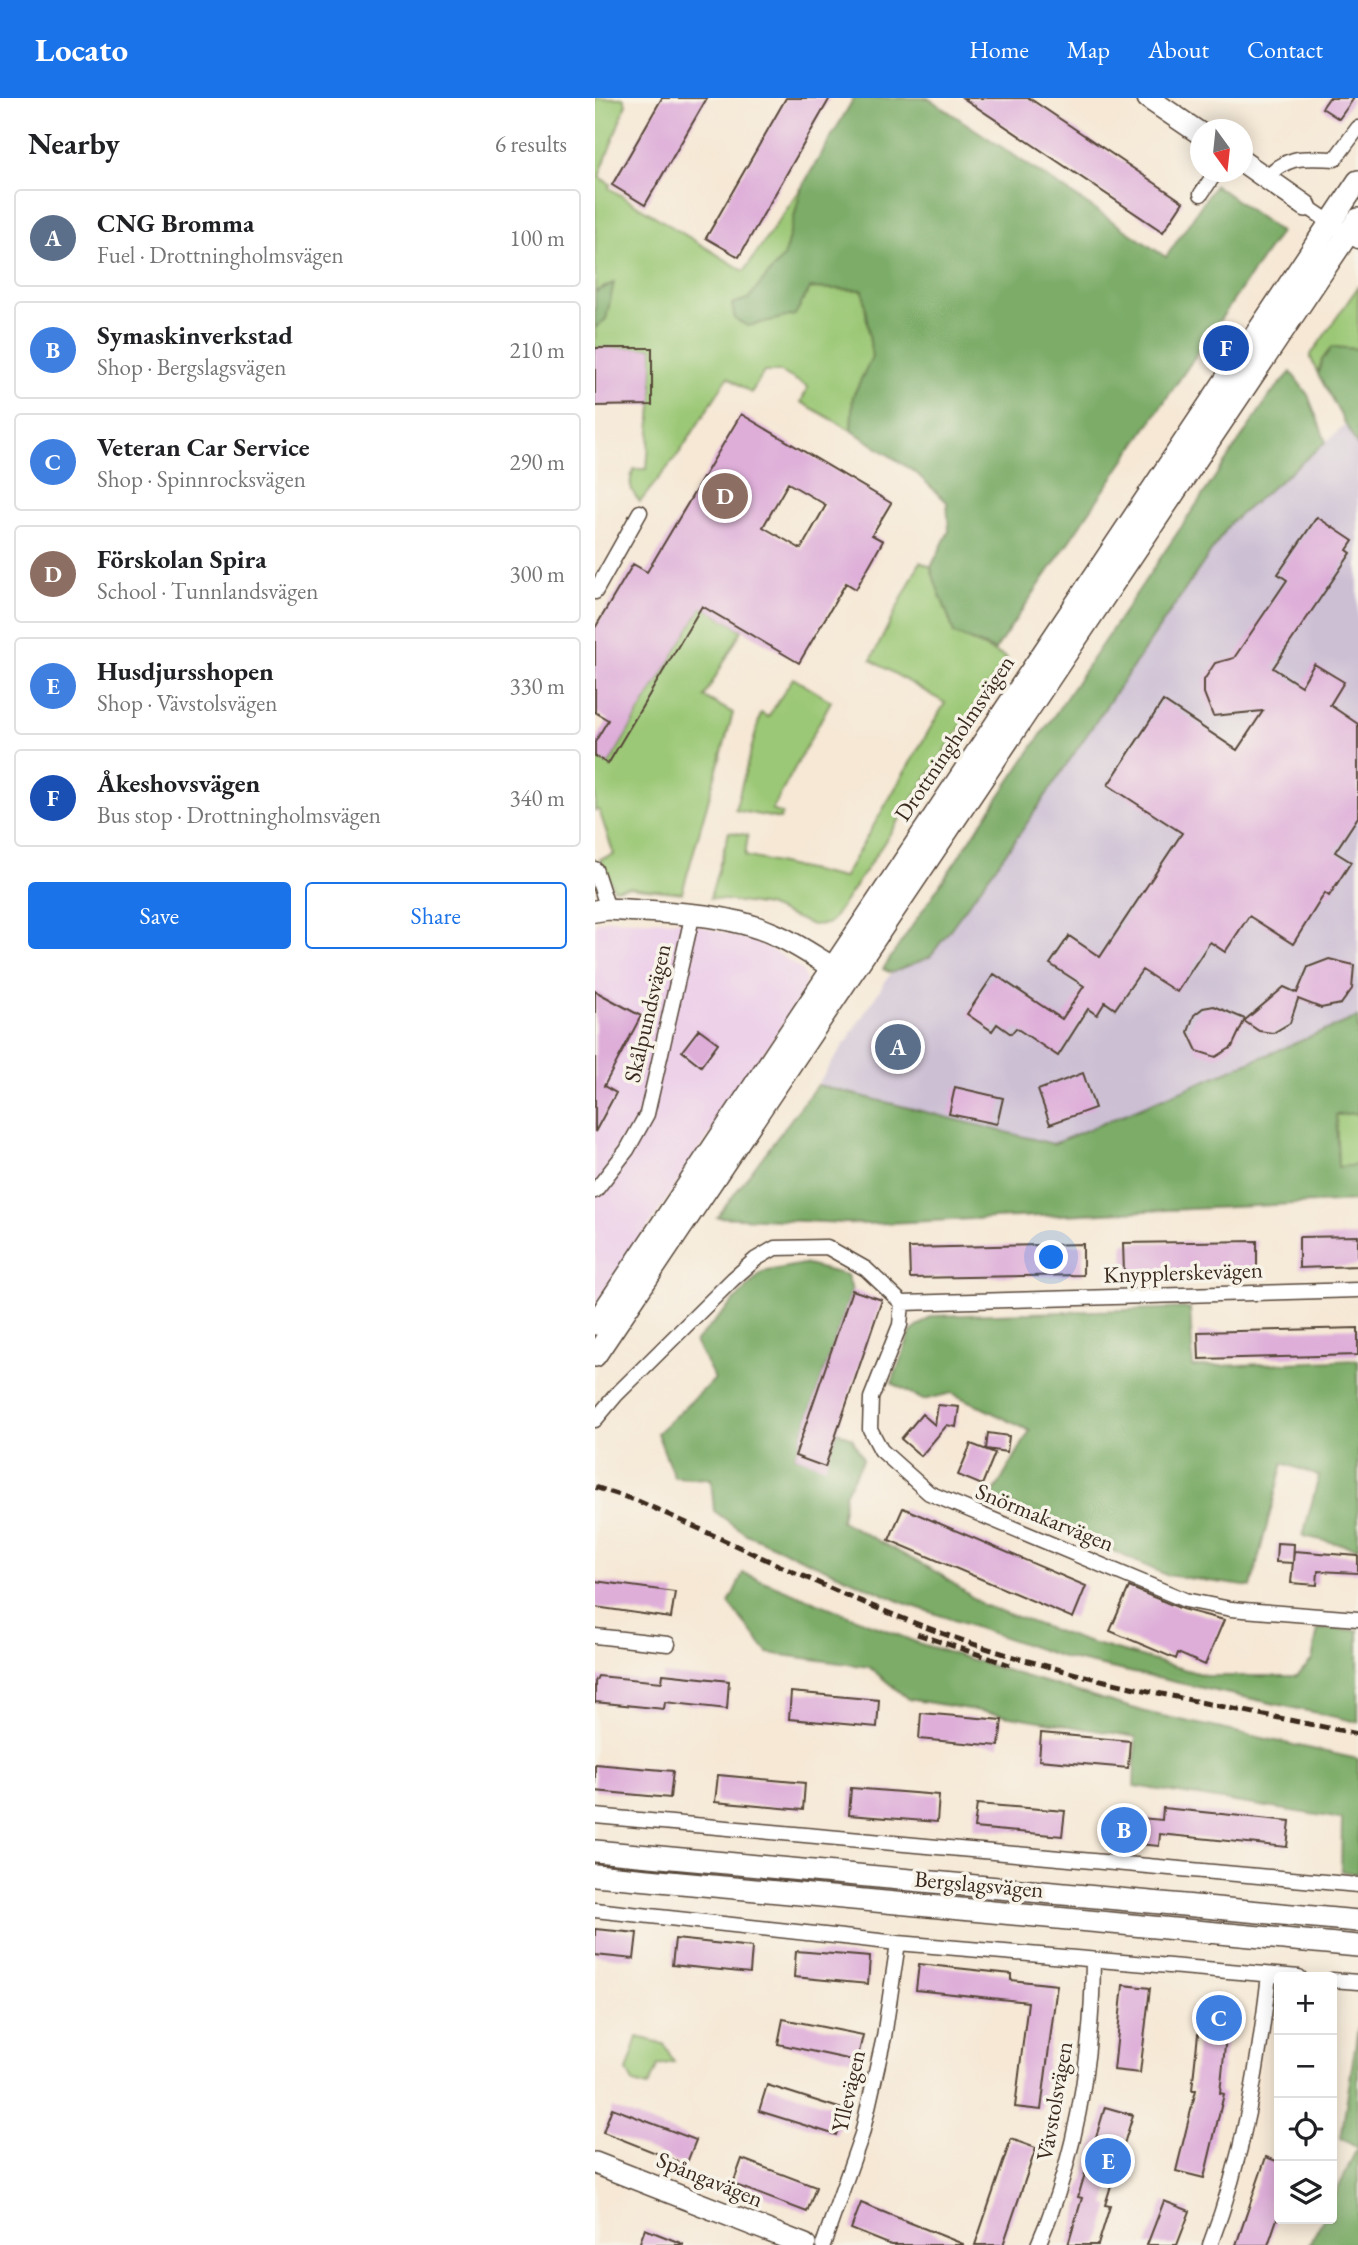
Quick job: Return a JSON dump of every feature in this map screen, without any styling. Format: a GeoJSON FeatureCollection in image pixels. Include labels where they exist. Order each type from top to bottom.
{"type":"FeatureCollection","features":[{"type":"Feature","properties":{"kind":"main road"},"geometry":{"type":"LineString","coordinates":[[1148,98],[1173,105],[1190,123]]}},
{"type":"Feature","properties":{"kind":"main road"},"geometry":{"type":"LineString","coordinates":[[1253,169],[1306,206]]}},
{"type":"Feature","properties":{"kind":"main road","name":"Drottningholmsvägen"},"geometry":{"type":"LineString","coordinates":[[595,1356],[841,973],[1358,181]]}},
{"type":"Feature","properties":{"kind":"main road","name":"Drottningholmsvägen"},"geometry":{"type":"LineString","coordinates":[[595,1324],[1355,232]]}},
{"type":"Feature","properties":{"kind":"main road"},"geometry":{"type":"LineString","coordinates":[[602,910],[693,914],[755,927],[777,935],[841,973]]}},
{"type":"Feature","properties":{"kind":"main road","name":"Bergslagsvägen"},"geometry":{"type":"LineString","coordinates":[[595,1851],[1358,1921]]}},
{"type":"Feature","properties":{"kind":"main road","name":"Bergslagsvägen"},"geometry":{"type":"LineString","coordinates":[[595,1875],[1358,1946]]}},
{"type":"Feature","properties":{"kind":"main road","name":"Spångavägen"},"geometry":{"type":"LineString","coordinates":[[595,2162],[805,2245]]}},
{"type":"Feature","properties":{"kind":"street"},"geometry":{"type":"LineString","coordinates":[[1267,179],[1276,166],[1293,157],[1335,159],[1358,128]]}},
{"type":"Feature","properties":{"kind":"street"},"geometry":{"type":"LineString","coordinates":[[1201,194],[1209,182]]}},
{"type":"Feature","properties":{"kind":"street"},"geometry":{"type":"LineString","coordinates":[[1306,206],[1330,222],[1355,232]]}},
{"type":"Feature","properties":{"kind":"street"},"geometry":{"type":"LineString","coordinates":[[595,592],[640,512]]}},
{"type":"Feature","properties":{"kind":"street"},"geometry":{"type":"LineString","coordinates":[[595,869],[602,910]]}},
{"type":"Feature","properties":{"kind":"street","name":"Skålpundsvägen"},"geometry":{"type":"LineString","coordinates":[[595,1191],[627,1150],[647,1114],[693,914]]}},
{"type":"Feature","properties":{"kind":"street"},"geometry":{"type":"LineString","coordinates":[[595,1420],[733,1279],[756,1259],[775,1248],[827,1247],[866,1269],[902,1303]]}},
{"type":"Feature","properties":{"kind":"street","name":"Knypplerskevägen"},"geometry":{"type":"LineString","coordinates":[[902,1303],[1358,1290]]}},
{"type":"Feature","properties":{"kind":"street","name":"Snörmakarvägen"},"geometry":{"type":"LineString","coordinates":[[902,1303],[899,1325],[871,1398],[870,1429],[881,1450],[929,1493],[1185,1600],[1231,1609],[1358,1619]]}},
{"type":"Feature","properties":{"kind":"street"},"geometry":{"type":"LineString","coordinates":[[595,1636],[668,1644]]}},
{"type":"Feature","properties":{"kind":"street","name":"Bergslagsvägen"},"geometry":{"type":"LineString","coordinates":[[595,1816],[1358,1885]]}},
{"type":"Feature","properties":{"kind":"street"},"geometry":{"type":"LineString","coordinates":[[595,1910],[898,1943],[1274,1975]]}},
{"type":"Feature","properties":{"kind":"street","name":"Yllevägen"},"geometry":{"type":"LineString","coordinates":[[823,2245],[863,2134],[884,2038],[898,1943]]}},
{"type":"Feature","properties":{"kind":"street","name":"Vävstolsvägen"},"geometry":{"type":"LineString","coordinates":[[1038,2245],[1063,2178],[1086,2074],[1093,1961]]}},
{"type":"Feature","properties":{"kind":"street"},"geometry":{"type":"LineString","coordinates":[[1210,2245],[1230,2192],[1244,2140],[1269,1975]]}},
{"type":"Feature","properties":{"kind":"street"},"geometry":{"type":"LineString","coordinates":[[1337,1980],[1358,1982]]}},
{"type":"Feature","properties":{"kind":"shaded area"},"geometry":{"type":"Polygon","coordinates":[[[1346,425],[1358,447],[1358,1017],[1053,1144],[817,1085],[891,973],[930,957],[1021,832],[1231,522],[1346,425]]]}},
{"type":"Feature","properties":{"kind":"shaded area"},"geometry":{"type":"Polygon","coordinates":[[[608,919],[683,921],[753,941],[781,955],[803,971],[806,981],[805,991],[595,1307],[595,923],[608,919]]]}},
{"type":"Feature","properties":{"kind":"green space"},"geometry":{"type":"Polygon","coordinates":[[[595,98],[624,98],[626,104],[599,177],[610,184],[609,188],[744,271],[802,187],[784,256],[748,299],[733,304],[735,319],[748,326],[810,288],[863,290],[872,357],[853,396],[851,430],[801,402],[808,387],[781,372],[764,372],[751,393],[728,377],[680,452],[640,502],[632,490],[631,479],[634,469],[647,469],[652,405],[652,348],[595,348],[595,328],[606,319],[613,283],[595,292],[595,98]]]}},
{"type":"Feature","properties":{"kind":"green space"},"geometry":{"type":"Polygon","coordinates":[[[854,98],[928,98],[1166,257],[1215,185],[1280,232],[995,650],[954,634],[936,584],[931,567],[949,531],[947,502],[916,473],[851,430],[853,396],[872,357],[863,290],[810,288],[795,315],[748,326],[735,319],[732,304],[748,299],[784,256],[802,187],[854,98]]]}},
{"type":"Feature","properties":{"kind":"green space"},"geometry":{"type":"Polygon","coordinates":[[[614,283],[606,319],[595,328],[595,292],[614,283]]]}},
{"type":"Feature","properties":{"kind":"green space"},"geometry":{"type":"Polygon","coordinates":[[[1358,287],[1358,349],[1332,347],[1322,360],[1318,374],[1310,356],[1358,287]]]}},
{"type":"Feature","properties":{"kind":"green space"},"geometry":{"type":"Polygon","coordinates":[[[1332,347],[1358,349],[1358,447],[1318,374],[1322,360],[1332,347]]]}},
{"type":"Feature","properties":{"kind":"green space"},"geometry":{"type":"Polygon","coordinates":[[[1291,372],[1308,395],[1326,442],[1231,522],[1021,832],[930,957],[891,973],[883,969],[1271,394],[1291,372]]]}},
{"type":"Feature","properties":{"kind":"green space"},"geometry":{"type":"Polygon","coordinates":[[[920,562],[931,567],[954,633],[1007,658],[833,919],[827,924],[812,925],[767,906],[710,898],[729,832],[748,835],[745,856],[843,878],[945,703],[871,660],[920,562]]]}},
{"type":"Feature","properties":{"kind":"green space"},"geometry":{"type":"Polygon","coordinates":[[[702,606],[742,630],[704,697],[733,713],[682,893],[628,887],[614,889],[600,859],[614,855],[599,810],[595,811],[595,756],[609,764],[702,606]]]}},
{"type":"Feature","properties":{"kind":"green space"},"geometry":{"type":"Polygon","coordinates":[[[793,678],[831,701],[772,810],[782,814],[780,819],[735,810],[761,713],[768,717],[793,678]]]}},
{"type":"Feature","properties":{"kind":"green space"},"geometry":{"type":"Polygon","coordinates":[[[1358,1017],[1358,1113],[1336,1115],[1338,1167],[1358,1165],[1358,1201],[866,1224],[717,1217],[817,1085],[1053,1144],[1358,1017]]]}},
{"type":"Feature","properties":{"kind":"green space"},"geometry":{"type":"Polygon","coordinates":[[[1358,1113],[1358,1165],[1338,1167],[1336,1115],[1358,1113]]]}},
{"type":"Feature","properties":{"kind":"green space"},"geometry":{"type":"Polygon","coordinates":[[[803,1264],[847,1275],[852,1290],[795,1456],[825,1466],[837,1431],[852,1438],[863,1459],[845,1494],[841,1521],[940,1574],[983,1605],[1084,1641],[1208,1676],[1297,1676],[1312,1660],[1318,1629],[1358,1630],[1358,1722],[1065,1658],[904,1603],[746,1534],[714,1511],[711,1479],[674,1477],[657,1433],[715,1379],[695,1342],[762,1272],[803,1264]]]}},
{"type":"Feature","properties":{"kind":"green space"},"geometry":{"type":"Polygon","coordinates":[[[1190,1308],[1193,1367],[1358,1360],[1358,1548],[1303,1536],[1319,1476],[1283,1463],[1251,1587],[1166,1575],[992,1496],[1030,1431],[952,1393],[923,1400],[892,1383],[911,1332],[932,1316],[1190,1308]]]}},
{"type":"Feature","properties":{"kind":"green space"},"geometry":{"type":"Polygon","coordinates":[[[743,1573],[918,1643],[1024,1676],[1149,1713],[1358,1759],[1358,1874],[1341,1871],[1342,1819],[1134,1786],[1136,1737],[908,1699],[869,1667],[768,1653],[729,1603],[743,1573]]]}},
{"type":"Feature","properties":{"kind":"green space"},"geometry":{"type":"Polygon","coordinates":[[[1358,2027],[1358,2245],[1309,2245],[1320,2224],[1337,2224],[1337,2191],[1357,2148],[1341,2138],[1358,2027]]]}},
{"type":"Feature","properties":{"kind":"green space"},"geometry":{"type":"Polygon","coordinates":[[[638,2037],[664,2044],[674,2062],[658,2065],[648,2087],[633,2083],[627,2071],[638,2037]]]}},
{"type":"Feature","properties":{"kind":"building"},"geometry":{"type":"Polygon","coordinates":[[[662,98],[707,98],[645,205],[612,185],[662,98]]]}},
{"type":"Feature","properties":{"kind":"building"},"geometry":{"type":"Polygon","coordinates":[[[786,98],[830,98],[739,257],[706,238],[786,98]]]}},
{"type":"Feature","properties":{"kind":"building"},"geometry":{"type":"Polygon","coordinates":[[[963,98],[1029,98],[1183,202],[1163,232],[963,98]]]}},
{"type":"Feature","properties":{"kind":"building"},"geometry":{"type":"Polygon","coordinates":[[[1329,98],[1354,98],[1339,119],[1322,108],[1329,98]]]}},
{"type":"Feature","properties":{"kind":"building"},"geometry":{"type":"Polygon","coordinates":[[[595,348],[652,348],[652,405],[595,406],[595,348]]]}},
{"type":"Feature","properties":{"kind":"building"},"geometry":{"type":"Polygon","coordinates":[[[741,414],[891,503],[872,535],[883,541],[856,589],[846,583],[799,663],[702,606],[608,764],[595,756],[595,742],[608,720],[595,712],[595,628],[633,564],[647,572],[741,414]],[[788,483],[763,527],[801,549],[826,505],[788,483]]]}},
{"type":"Feature","properties":{"kind":"building"},"geometry":{"type":"Polygon","coordinates":[[[1317,517],[1353,541],[1347,550],[1351,553],[1273,668],[1301,686],[1314,664],[1344,682],[1330,705],[1358,724],[1358,817],[1335,852],[1351,862],[1329,896],[1325,893],[1293,944],[1249,916],[1225,952],[1210,942],[1177,992],[1142,970],[1115,1009],[1105,1002],[1097,1015],[1088,1009],[1058,1056],[1016,1028],[1011,1034],[997,1024],[992,1031],[967,1014],[994,974],[1062,1019],[1084,986],[1050,964],[1069,936],[1100,957],[1182,833],[1108,785],[1163,701],[1237,750],[1263,711],[1213,716],[1204,693],[1204,680],[1215,663],[1234,658],[1287,580],[1278,574],[1317,517]]]}},
{"type":"Feature","properties":{"kind":"building"},"geometry":{"type":"Polygon","coordinates":[[[1329,959],[1354,965],[1352,989],[1341,1004],[1321,1008],[1298,999],[1290,1023],[1273,1033],[1259,1031],[1244,1021],[1284,987],[1297,993],[1308,967],[1329,959]]]}},
{"type":"Feature","properties":{"kind":"building"},"geometry":{"type":"Polygon","coordinates":[[[595,991],[641,1016],[604,1086],[616,1093],[595,1132],[595,991]]]}},
{"type":"Feature","properties":{"kind":"building"},"geometry":{"type":"Polygon","coordinates":[[[1214,1006],[1245,1019],[1232,1047],[1216,1057],[1197,1051],[1188,1032],[1194,1015],[1203,1008],[1214,1006]]]}},
{"type":"Feature","properties":{"kind":"building"},"geometry":{"type":"Polygon","coordinates":[[[885,1027],[921,1046],[910,1066],[875,1048],[885,1027]]]}},
{"type":"Feature","properties":{"kind":"building"},"geometry":{"type":"Polygon","coordinates":[[[699,1029],[718,1043],[701,1066],[682,1051],[699,1029]]]}},
{"type":"Feature","properties":{"kind":"building"},"geometry":{"type":"Polygon","coordinates":[[[1083,1073],[1095,1108],[1050,1124],[1038,1090],[1083,1073]]]}},
{"type":"Feature","properties":{"kind":"building"},"geometry":{"type":"Polygon","coordinates":[[[955,1087],[1003,1098],[997,1124],[949,1114],[955,1087]]]}},
{"type":"Feature","properties":{"kind":"building"},"geometry":{"type":"Polygon","coordinates":[[[1358,1236],[1358,1266],[1299,1268],[1299,1237],[1358,1236]]]}},
{"type":"Feature","properties":{"kind":"building"},"geometry":{"type":"Polygon","coordinates":[[[1257,1241],[1257,1271],[1124,1273],[1123,1243],[1257,1241]]]}},
{"type":"Feature","properties":{"kind":"building"},"geometry":{"type":"Polygon","coordinates":[[[1083,1244],[1083,1275],[910,1278],[909,1248],[1083,1244]]]}},
{"type":"Feature","properties":{"kind":"building"},"geometry":{"type":"Polygon","coordinates":[[[852,1290],[882,1300],[825,1467],[795,1456],[852,1290]]]}},
{"type":"Feature","properties":{"kind":"building"},"geometry":{"type":"Polygon","coordinates":[[[1358,1328],[1358,1355],[1199,1359],[1198,1332],[1358,1328]]]}},
{"type":"Feature","properties":{"kind":"building"},"geometry":{"type":"Polygon","coordinates":[[[938,1405],[959,1407],[956,1427],[947,1425],[921,1456],[901,1439],[922,1414],[935,1425],[938,1405]]]}},
{"type":"Feature","properties":{"kind":"building"},"geometry":{"type":"Polygon","coordinates":[[[988,1433],[1009,1436],[1007,1452],[986,1449],[988,1433]]]}},
{"type":"Feature","properties":{"kind":"building"},"geometry":{"type":"Polygon","coordinates":[[[971,1444],[995,1453],[982,1485],[958,1475],[971,1444]]]}},
{"type":"Feature","properties":{"kind":"building"},"geometry":{"type":"Polygon","coordinates":[[[903,1508],[1086,1586],[1073,1618],[889,1540],[903,1508]]]}},
{"type":"Feature","properties":{"kind":"building"},"geometry":{"type":"Polygon","coordinates":[[[1277,1543],[1294,1544],[1293,1563],[1276,1562],[1277,1543]]]}},
{"type":"Feature","properties":{"kind":"building"},"geometry":{"type":"Polygon","coordinates":[[[1294,1551],[1358,1556],[1358,1573],[1318,1571],[1317,1585],[1291,1583],[1294,1551]]]}},
{"type":"Feature","properties":{"kind":"building"},"geometry":{"type":"Polygon","coordinates":[[[595,1581],[675,1592],[671,1618],[595,1607],[595,1581]]]}},
{"type":"Feature","properties":{"kind":"building"},"geometry":{"type":"Polygon","coordinates":[[[1129,1587],[1182,1609],[1224,1620],[1205,1665],[1178,1653],[1176,1659],[1110,1631],[1129,1587]]]}},
{"type":"Feature","properties":{"kind":"building"},"geometry":{"type":"Polygon","coordinates":[[[663,1674],[729,1681],[727,1709],[665,1702],[664,1709],[595,1702],[595,1682],[598,1676],[662,1682],[663,1674]]]}},
{"type":"Feature","properties":{"kind":"building"},"geometry":{"type":"Polygon","coordinates":[[[791,1692],[879,1700],[877,1727],[789,1719],[791,1692]]]}},
{"type":"Feature","properties":{"kind":"building"},"geometry":{"type":"Polygon","coordinates":[[[921,1713],[1002,1720],[999,1746],[919,1739],[921,1713]]]}},
{"type":"Feature","properties":{"kind":"building"},"geometry":{"type":"Polygon","coordinates":[[[1041,1733],[1130,1741],[1128,1768],[1039,1760],[1041,1733]]]}},
{"type":"Feature","properties":{"kind":"building"},"geometry":{"type":"Polygon","coordinates":[[[595,1764],[673,1771],[670,1798],[595,1791],[595,1764]]]}},
{"type":"Feature","properties":{"kind":"building"},"geometry":{"type":"Polygon","coordinates":[[[718,1775],[805,1783],[803,1810],[715,1802],[718,1775]]]}},
{"type":"Feature","properties":{"kind":"building"},"geometry":{"type":"Polygon","coordinates":[[[851,1788],[939,1795],[937,1822],[849,1815],[851,1788]]]}},
{"type":"Feature","properties":{"kind":"building"},"geometry":{"type":"Polygon","coordinates":[[[977,1804],[1065,1811],[1062,1836],[974,1828],[977,1804]]]}},
{"type":"Feature","properties":{"kind":"building"},"geometry":{"type":"Polygon","coordinates":[[[1163,1808],[1290,1821],[1287,1847],[1160,1834],[1159,1846],[1116,1842],[1118,1816],[1162,1820],[1163,1808]]]}},
{"type":"Feature","properties":{"kind":"building"},"geometry":{"type":"Polygon","coordinates":[[[595,1929],[637,1933],[634,1959],[595,1955],[595,1929]]]}},
{"type":"Feature","properties":{"kind":"building"},"geometry":{"type":"Polygon","coordinates":[[[675,1939],[752,1947],[750,1973],[672,1965],[675,1939]]]}},
{"type":"Feature","properties":{"kind":"building"},"geometry":{"type":"Polygon","coordinates":[[[796,1951],[870,1957],[868,1984],[794,1977],[796,1951]]]}},
{"type":"Feature","properties":{"kind":"building"},"geometry":{"type":"Polygon","coordinates":[[[919,1964],[1011,1974],[1011,1980],[1057,1985],[1041,2110],[1015,2107],[1028,2002],[916,1990],[919,1964]]]}},
{"type":"Feature","properties":{"kind":"building"},"geometry":{"type":"Polygon","coordinates":[[[1123,1985],[1150,1988],[1140,2073],[1114,2070],[1123,1985]]]}},
{"type":"Feature","properties":{"kind":"building"},"geometry":{"type":"Polygon","coordinates":[[[1201,2006],[1229,2008],[1220,2093],[1224,2094],[1204,2178],[1176,2171],[1196,2090],[1192,2090],[1201,2006]]]}},
{"type":"Feature","properties":{"kind":"building"},"geometry":{"type":"Polygon","coordinates":[[[783,2019],[863,2035],[857,2061],[778,2044],[783,2019]]]}},
{"type":"Feature","properties":{"kind":"building"},"geometry":{"type":"Polygon","coordinates":[[[767,2085],[845,2110],[836,2135],[759,2111],[767,2085]]]}},
{"type":"Feature","properties":{"kind":"building"},"geometry":{"type":"Polygon","coordinates":[[[1105,2107],[1133,2115],[1105,2205],[1110,2206],[1098,2245],[1068,2245],[1082,2198],[1078,2197],[1105,2107]]]}},
{"type":"Feature","properties":{"kind":"building"},"geometry":{"type":"Polygon","coordinates":[[[612,2108],[696,2140],[686,2165],[603,2132],[612,2108]]]}},
{"type":"Feature","properties":{"kind":"building"},"geometry":{"type":"Polygon","coordinates":[[[1011,2139],[1036,2148],[1003,2245],[975,2245],[1011,2139]]]}},
{"type":"Feature","properties":{"kind":"building"},"geometry":{"type":"Polygon","coordinates":[[[1266,2157],[1274,2160],[1275,2224],[1268,2245],[1236,2245],[1266,2157]]]}},
{"type":"Feature","properties":{"kind":"building"},"geometry":{"type":"Polygon","coordinates":[[[742,2159],[816,2187],[807,2212],[733,2184],[742,2159]]]}},
{"type":"Feature","properties":{"kind":"building"},"geometry":{"type":"Polygon","coordinates":[[[1164,2201],[1190,2211],[1177,2245],[1147,2245],[1164,2201]]]}},
{"type":"Feature","properties":{"kind":"building"},"geometry":{"type":"Polygon","coordinates":[[[861,2203],[963,2245],[891,2245],[851,2229],[861,2203]]]}},
{"type":"Feature","properties":{"kind":"building"},"geometry":{"type":"Polygon","coordinates":[[[645,2229],[683,2244],[683,2245],[639,2245],[645,2229]]]}},
{"type":"Feature","properties":{"kind":"railway"},"geometry":{"type":"LineString","coordinates":[[595,1487],[638,1501],[886,1612],[970,1643],[1114,1683],[1358,1734]]}},
{"type":"Feature","properties":{"kind":"railway"},"geometry":{"type":"LineString","coordinates":[[917,1634],[1010,1665]]}},
{"type":"Feature","properties":{"kind":"place","name":"Åkeshovsvägen"},"geometry":{"type":"Point","coordinates":[1226,348]}},
{"type":"Feature","properties":{"kind":"place","name":"Förskolan Spira"},"geometry":{"type":"Point","coordinates":[725,496]}},
{"type":"Feature","properties":{"kind":"place","name":"CNG Bromma"},"geometry":{"type":"Point","coordinates":[898,1047]}},
{"type":"Feature","properties":{"kind":"place","name":"Symaskinverkstad"},"geometry":{"type":"Point","coordinates":[1124,1830]}},
{"type":"Feature","properties":{"kind":"place","name":"Veteran Car Service"},"geometry":{"type":"Point","coordinates":[1219,2018]}},
{"type":"Feature","properties":{"kind":"place","name":"Husdjursshopen"},"geometry":{"type":"Point","coordinates":[1108,2161]}}]}
